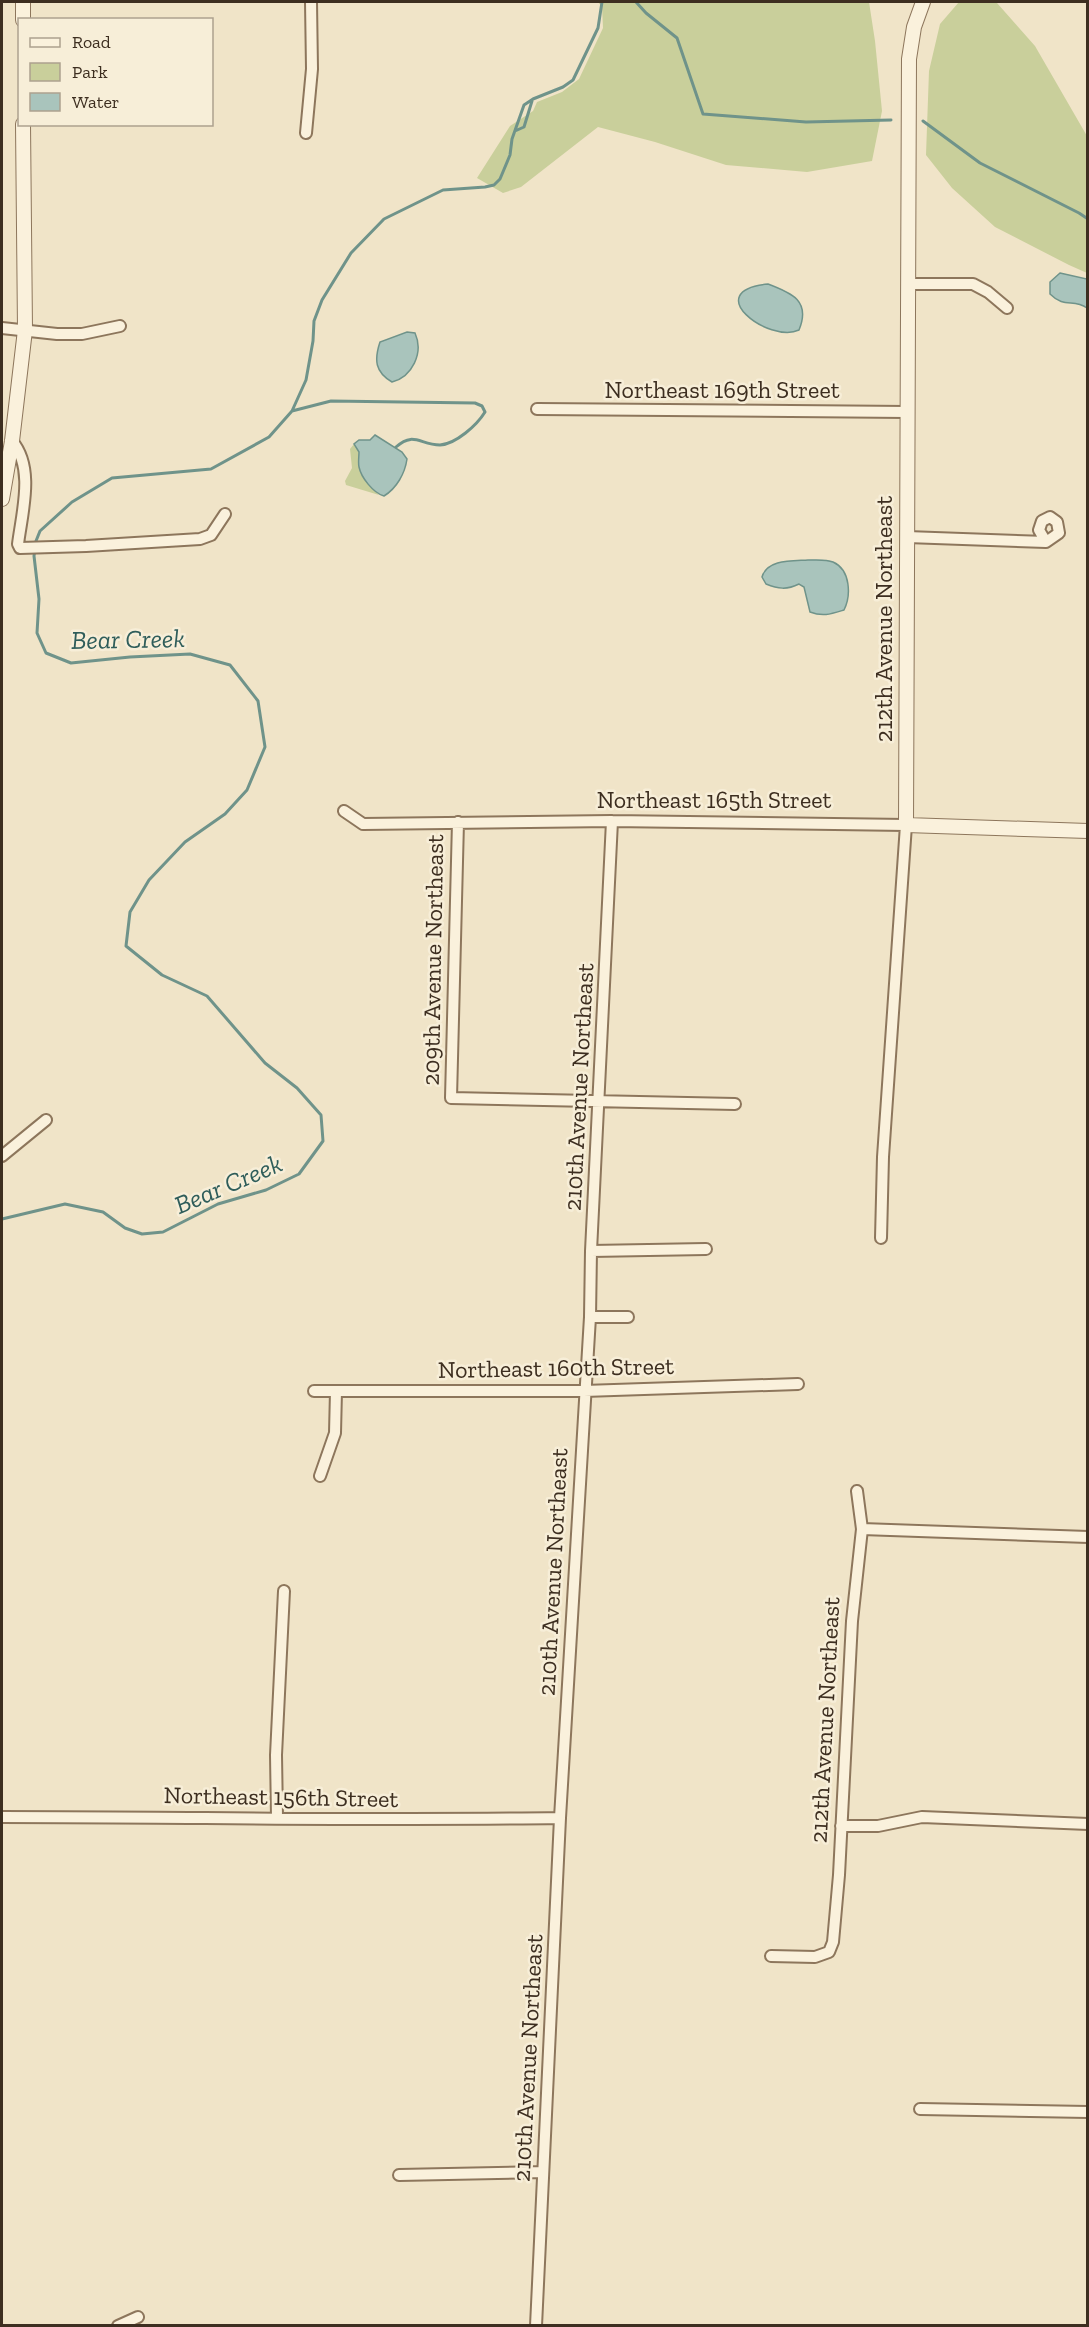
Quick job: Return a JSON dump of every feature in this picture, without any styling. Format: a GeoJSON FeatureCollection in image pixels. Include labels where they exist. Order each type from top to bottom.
{"type":"FeatureCollection","features":[{"type":"Feature","properties":{"kind":"street"},"geometry":{"type":"LineString","coordinates":[[23,2],[23,18]]}},
{"type":"Feature","properties":{"kind":"street"},"geometry":{"type":"LineString","coordinates":[[306,134],[312,69],[310,2]]}},
{"type":"Feature","properties":{"kind":"street","name":"212th Avenue Northeast"},"geometry":{"type":"LineString","coordinates":[[881,1238],[883,1157],[906,825],[909,59],[914,27],[923,2]]}},
{"type":"Feature","properties":{"kind":"street"},"geometry":{"type":"LineString","coordinates":[[2,499],[12,441],[25,330],[23,126]]}},
{"type":"Feature","properties":{"kind":"street"},"geometry":{"type":"LineString","coordinates":[[908,284],[973,284],[988,292],[1007,308]]}},
{"type":"Feature","properties":{"kind":"street"},"geometry":{"type":"LineString","coordinates":[[2,328],[57,334],[82,334],[120,326]]}},
{"type":"Feature","properties":{"kind":"street","name":"Northeast 169th Street"},"geometry":{"type":"LineString","coordinates":[[537,409],[907,412]]}},
{"type":"Feature","properties":{"kind":"street"},"geometry":{"type":"LineString","coordinates":[[12,441],[20,450],[24,464],[25,490],[18,544],[20,548],[200,539],[211,535],[225,514]]}},
{"type":"Feature","properties":{"kind":"street"},"geometry":{"type":"LineString","coordinates":[[907,537],[1046,542]]}},
{"type":"Feature","properties":{"kind":"street","name":"Northeast 165th Street"},"geometry":{"type":"LineString","coordinates":[[344,811],[363,824],[612,821],[906,825],[1088,831]]}},
{"type":"Feature","properties":{"kind":"street","name":"210th Avenue Northeast"},"geometry":{"type":"LineString","coordinates":[[536,2325],[560,1818],[590,1317],[591,1251],[612,821]]}},
{"type":"Feature","properties":{"kind":"street","name":"209th Avenue Northeast"},"geometry":{"type":"LineString","coordinates":[[458,822],[451,1098],[600,1101]]}},
{"type":"Feature","properties":{"kind":"street"},"geometry":{"type":"LineString","coordinates":[[600,1101],[735,1104]]}},
{"type":"Feature","properties":{"kind":"street"},"geometry":{"type":"LineString","coordinates":[[2,1156],[46,1120]]}},
{"type":"Feature","properties":{"kind":"street"},"geometry":{"type":"LineString","coordinates":[[591,1251],[706,1250]]}},
{"type":"Feature","properties":{"kind":"street"},"geometry":{"type":"LineString","coordinates":[[590,1317],[628,1317]]}},
{"type":"Feature","properties":{"kind":"street","name":"Northeast 160th Street"},"geometry":{"type":"LineString","coordinates":[[314,1391],[584,1391],[798,1384]]}},
{"type":"Feature","properties":{"kind":"street"},"geometry":{"type":"LineString","coordinates":[[320,1476],[335,1433],[336,1390]]}},
{"type":"Feature","properties":{"kind":"street","name":"212th Avenue Northeast"},"geometry":{"type":"LineString","coordinates":[[771,1956],[815,1957],[829,1952],[833,1942],[842,1826],[852,1621],[862,1529],[857,1491]]}},
{"type":"Feature","properties":{"kind":"street"},"geometry":{"type":"LineString","coordinates":[[862,1529],[1088,1538]]}},
{"type":"Feature","properties":{"kind":"street"},"geometry":{"type":"LineString","coordinates":[[277,1817],[276,1755],[284,1591]]}},
{"type":"Feature","properties":{"kind":"street","name":"Northeast 156th Street"},"geometry":{"type":"LineString","coordinates":[[2,1817],[277,1817],[430,1820],[560,1818]]}},
{"type":"Feature","properties":{"kind":"street"},"geometry":{"type":"LineString","coordinates":[[842,1826],[878,1826],[922,1817],[1088,1824]]}},
{"type":"Feature","properties":{"kind":"street"},"geometry":{"type":"LineString","coordinates":[[920,2109],[1088,2112]]}},
{"type":"Feature","properties":{"kind":"street"},"geometry":{"type":"LineString","coordinates":[[399,2175],[543,2172]]}},
{"type":"Feature","properties":{"kind":"street"},"geometry":{"type":"LineString","coordinates":[[118,2325],[138,2317]]}},
{"type":"Feature","properties":{"kind":"green space"},"geometry":{"type":"Polygon","coordinates":[[[598,2],[869,2],[882,111],[872,161],[807,172],[726,165],[655,142],[598,127],[521,187],[503,193],[477,178],[510,126],[533,111],[537,102],[562,92],[579,79],[603,28],[602,7],[598,2]]]}},
{"type":"Feature","properties":{"kind":"green space"},"geometry":{"type":"Polygon","coordinates":[[[959,2],[997,3],[1035,46],[1087,136],[1087,273],[995,227],[952,188],[926,155],[929,71],[940,24],[959,2]]]}},
{"type":"Feature","properties":{"kind":"green space"},"geometry":{"type":"Polygon","coordinates":[[[354,444],[359,452],[363,476],[379,495],[346,485],[345,481],[352,468],[350,449],[354,444]]]}},
{"type":"Feature","properties":{"kind":"water"},"geometry":{"type":"Polygon","coordinates":[[[1060,273],[1087,279],[1087,308],[1060,301],[1050,294],[1050,282],[1060,273]]]}},
{"type":"Feature","properties":{"kind":"water"},"geometry":{"type":"Polygon","coordinates":[[[768,284],[792,295],[801,305],[803,312],[799,330],[786,332],[772,330],[746,315],[740,305],[740,296],[748,289],[768,284]]]}},
{"type":"Feature","properties":{"kind":"water"},"geometry":{"type":"Polygon","coordinates":[[[407,332],[415,333],[417,356],[410,370],[392,382],[382,374],[377,365],[380,342],[407,332]]]}},
{"type":"Feature","properties":{"kind":"water"},"geometry":{"type":"Polygon","coordinates":[[[375,435],[402,452],[407,459],[400,480],[384,496],[372,488],[362,475],[359,452],[354,444],[359,440],[370,440],[375,435]]]}},
{"type":"Feature","properties":{"kind":"water"},"geometry":{"type":"Polygon","coordinates":[[[788,561],[833,562],[839,566],[846,577],[848,598],[844,610],[823,615],[810,612],[804,587],[799,584],[786,588],[775,587],[766,584],[762,577],[769,567],[775,564],[788,561]]]}},
{"type":"Feature","properties":{"kind":"waterway","name":"Bear Creek"},"geometry":{"type":"LineString","coordinates":[[2,1219],[65,1204],[103,1212],[125,1228],[142,1234],[163,1232],[218,1204],[266,1190],[299,1174],[323,1141],[321,1115],[297,1088],[265,1063],[207,996],[162,975],[126,946],[130,912],[149,880],[185,842],[225,814],[247,790],[265,747],[258,701],[230,665],[190,654],[71,663],[46,653],[37,633],[39,599],[34,556],[40,531],[72,502],[112,478],[211,469],[269,437],[292,411],[306,380],[314,321],[322,300],[351,253],[384,219],[443,190],[494,185],[500,179],[510,155],[512,139],[524,105],[573,80],[598,28],[602,2]]}},
{"type":"Feature","properties":{"kind":"waterway"},"geometry":{"type":"LineString","coordinates":[[636,2],[677,38],[703,114],[806,122],[891,120]]}},
{"type":"Feature","properties":{"kind":"waterway"},"geometry":{"type":"LineString","coordinates":[[515,131],[524,127],[532,101]]}},
{"type":"Feature","properties":{"kind":"waterway"},"geometry":{"type":"LineString","coordinates":[[923,121],[980,163],[1088,219]]}},
{"type":"Feature","properties":{"kind":"waterway"},"geometry":{"type":"LineString","coordinates":[[292,411],[331,401],[475,403],[482,406],[485,412],[466,433],[446,444],[433,444],[413,439],[402,442],[396,447]]}}]}
